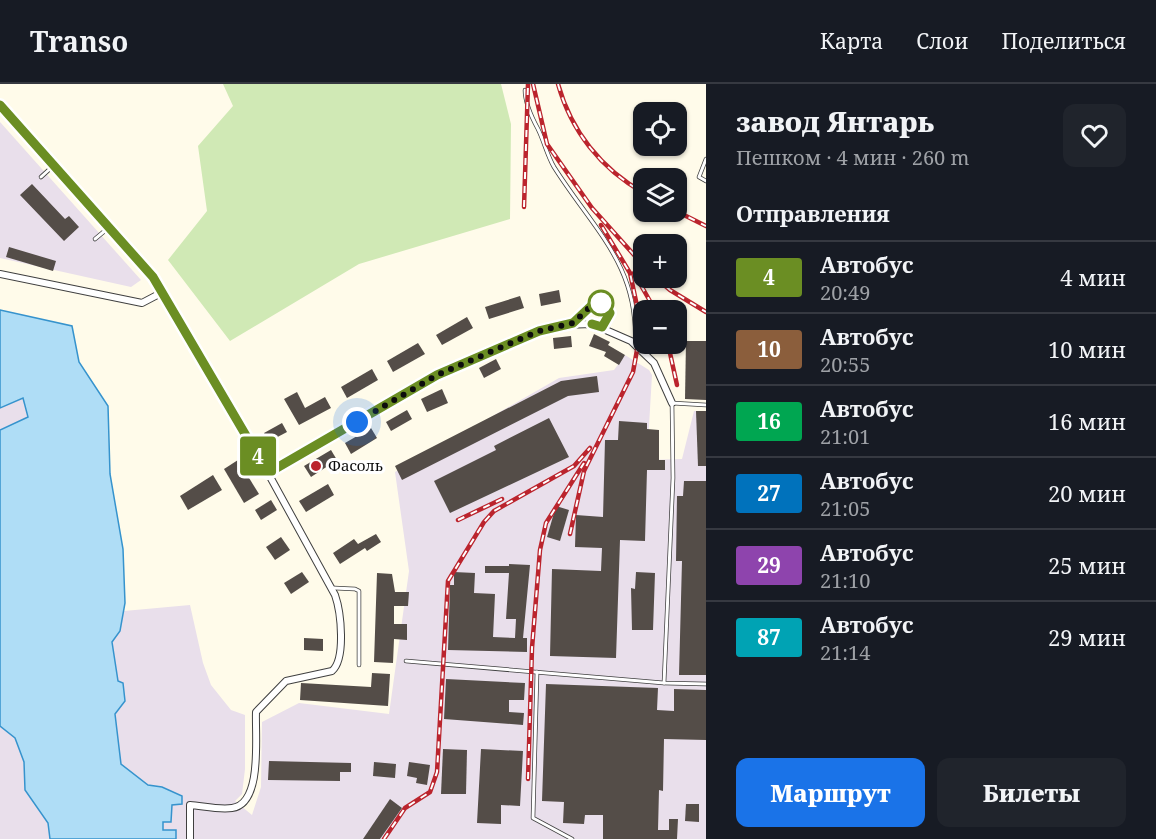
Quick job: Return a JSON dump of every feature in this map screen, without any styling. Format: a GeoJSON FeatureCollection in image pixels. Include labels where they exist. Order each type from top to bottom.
{"type":"FeatureCollection","features":[{"type":"Feature","properties":{"kind":"street"},"geometry":{"type":"LineString","coordinates":[[2,109],[153,277],[268,473],[332,589],[339,608],[340,657],[338,667],[332,671],[286,681],[256,712],[254,786],[246,802],[232,808],[190,805],[190,839]]}},
{"type":"Feature","properties":{"kind":"street"},"geometry":{"type":"LineString","coordinates":[[0,274],[142,303],[161,292]]}},
{"type":"Feature","properties":{"kind":"street"},"geometry":{"type":"LineString","coordinates":[[268,473],[437,375],[539,331],[573,323],[592,324],[633,343]]}},
{"type":"Feature","properties":{"kind":"street"},"geometry":{"type":"LineString","coordinates":[[645,354],[654,363],[672,403]]}},
{"type":"Feature","properties":{"kind":"lane"},"geometry":{"type":"LineString","coordinates":[[525,90],[535,125],[553,165],[613,251],[627,278],[633,302]]}},
{"type":"Feature","properties":{"kind":"lane"},"geometry":{"type":"LineString","coordinates":[[706,159],[699,177],[706,181]]}},
{"type":"Feature","properties":{"kind":"lane"},"geometry":{"type":"LineString","coordinates":[[41,177],[54,165]]}},
{"type":"Feature","properties":{"kind":"lane"},"geometry":{"type":"LineString","coordinates":[[95,239],[109,227]]}},
{"type":"Feature","properties":{"kind":"lane"},"geometry":{"type":"LineString","coordinates":[[573,323],[591,306],[601,303],[610,313],[602,327]]}},
{"type":"Feature","properties":{"kind":"lane"},"geometry":{"type":"LineString","coordinates":[[664,682],[673,478],[672,403],[706,405]]}},
{"type":"Feature","properties":{"kind":"lane"},"geometry":{"type":"LineString","coordinates":[[332,589],[359,591],[359,665]]}},
{"type":"Feature","properties":{"kind":"lane"},"geometry":{"type":"LineString","coordinates":[[406,661],[706,684]]}},
{"type":"Feature","properties":{"kind":"lane"},"geometry":{"type":"LineString","coordinates":[[537,672],[533,818],[572,839]]}},
{"type":"Feature","properties":{"kind":"shaded area"},"geometry":{"type":"Polygon","coordinates":[[[0,122],[141,280],[131,287],[0,258],[0,122]]]}},
{"type":"Feature","properties":{"kind":"shaded area"},"geometry":{"type":"Polygon","coordinates":[[[625,355],[649,370],[652,375],[647,460],[682,459],[694,411],[706,411],[706,839],[176,839],[176,830],[163,831],[162,787],[148,785],[121,764],[115,714],[125,701],[123,683],[118,682],[112,641],[120,631],[124,611],[190,605],[203,663],[211,685],[231,710],[245,715],[245,769],[242,794],[235,801],[252,815],[261,787],[262,722],[299,703],[389,714],[409,571],[395,472],[559,378],[614,370],[625,355]]]}},
{"type":"Feature","properties":{"kind":"shaded area"},"geometry":{"type":"Polygon","coordinates":[[[23,398],[28,417],[0,430],[0,408],[23,398]]]}},
{"type":"Feature","properties":{"kind":"shaded area"},"geometry":{"type":"Polygon","coordinates":[[[0,726],[15,738],[24,761],[25,790],[48,823],[50,839],[0,839],[0,726]]]}},
{"type":"Feature","properties":{"kind":"green space"},"geometry":{"type":"Polygon","coordinates":[[[223,84],[501,84],[511,124],[510,219],[359,264],[230,341],[168,260],[207,211],[198,146],[233,106],[223,84]]]}},
{"type":"Feature","properties":{"kind":"water"},"geometry":{"type":"Polygon","coordinates":[[[0,310],[72,326],[79,362],[108,406],[110,474],[123,549],[125,603],[120,631],[112,642],[118,681],[123,683],[125,701],[115,714],[121,764],[148,785],[162,787],[182,796],[182,804],[172,805],[171,822],[163,822],[163,830],[176,830],[176,839],[50,839],[48,823],[25,790],[24,762],[15,738],[0,726],[0,430],[28,417],[23,398],[0,408],[0,310]]]}},
{"type":"Feature","properties":{"kind":"building"},"geometry":{"type":"Polygon","coordinates":[[[32,184],[65,219],[69,216],[79,227],[64,241],[20,195],[32,184]]]}},
{"type":"Feature","properties":{"kind":"building"},"geometry":{"type":"Polygon","coordinates":[[[9,247],[56,261],[53,271],[6,257],[9,247]]]}},
{"type":"Feature","properties":{"kind":"building"},"geometry":{"type":"Polygon","coordinates":[[[559,290],[561,302],[541,306],[539,294],[559,290]]]}},
{"type":"Feature","properties":{"kind":"building"},"geometry":{"type":"Polygon","coordinates":[[[520,296],[524,308],[489,319],[485,307],[520,296]]]}},
{"type":"Feature","properties":{"kind":"building"},"geometry":{"type":"Polygon","coordinates":[[[467,317],[473,328],[442,345],[436,335],[467,317]]]}},
{"type":"Feature","properties":{"kind":"building"},"geometry":{"type":"Polygon","coordinates":[[[594,334],[610,342],[608,345],[625,355],[619,365],[604,356],[606,352],[589,346],[594,334]]]}},
{"type":"Feature","properties":{"kind":"building"},"geometry":{"type":"Polygon","coordinates":[[[571,336],[572,347],[554,349],[553,338],[571,336]]]}},
{"type":"Feature","properties":{"kind":"building"},"geometry":{"type":"Polygon","coordinates":[[[687,341],[706,341],[706,400],[685,399],[687,341]]]}},
{"type":"Feature","properties":{"kind":"building"},"geometry":{"type":"Polygon","coordinates":[[[418,343],[425,354],[393,372],[387,361],[418,343]]]}},
{"type":"Feature","properties":{"kind":"building"},"geometry":{"type":"Polygon","coordinates":[[[496,359],[501,369],[484,378],[479,368],[496,359]]]}},
{"type":"Feature","properties":{"kind":"building"},"geometry":{"type":"Polygon","coordinates":[[[372,369],[378,380],[347,398],[341,387],[372,369]]]}},
{"type":"Feature","properties":{"kind":"building"},"geometry":{"type":"Polygon","coordinates":[[[597,376],[599,392],[568,396],[402,480],[395,466],[561,381],[597,376]]]}},
{"type":"Feature","properties":{"kind":"building"},"geometry":{"type":"Polygon","coordinates":[[[442,389],[448,403],[427,412],[421,399],[442,389]]]}},
{"type":"Feature","properties":{"kind":"building"},"geometry":{"type":"Polygon","coordinates":[[[297,392],[305,408],[325,397],[331,408],[299,425],[284,399],[297,392]]]}},
{"type":"Feature","properties":{"kind":"building"},"geometry":{"type":"Polygon","coordinates":[[[407,410],[412,419],[391,431],[386,422],[407,410]]]}},
{"type":"Feature","properties":{"kind":"building"},"geometry":{"type":"Polygon","coordinates":[[[696,411],[706,411],[706,466],[698,466],[696,411]]]}},
{"type":"Feature","properties":{"kind":"building"},"geometry":{"type":"Polygon","coordinates":[[[549,418],[569,457],[450,513],[434,481],[496,450],[494,446],[549,418]]]}},
{"type":"Feature","properties":{"kind":"building"},"geometry":{"type":"Polygon","coordinates":[[[619,421],[647,423],[647,429],[659,430],[659,460],[665,460],[665,470],[647,470],[645,541],[620,540],[616,658],[550,656],[552,569],[601,571],[602,548],[575,547],[576,515],[603,517],[605,440],[618,440],[619,421]]]}},
{"type":"Feature","properties":{"kind":"building"},"geometry":{"type":"Polygon","coordinates":[[[282,423],[287,432],[268,442],[264,433],[282,423]]]}},
{"type":"Feature","properties":{"kind":"building"},"geometry":{"type":"Polygon","coordinates":[[[371,428],[377,438],[351,454],[345,443],[371,428]]]}},
{"type":"Feature","properties":{"kind":"building"},"geometry":{"type":"Polygon","coordinates":[[[331,450],[337,460],[311,477],[304,466],[331,450]]]}},
{"type":"Feature","properties":{"kind":"building"},"geometry":{"type":"Polygon","coordinates":[[[238,460],[259,494],[244,503],[224,469],[238,460]]]}},
{"type":"Feature","properties":{"kind":"building"},"geometry":{"type":"Polygon","coordinates":[[[213,475],[222,490],[188,510],[180,496],[213,475]]]}},
{"type":"Feature","properties":{"kind":"building"},"geometry":{"type":"Polygon","coordinates":[[[684,481],[706,481],[706,675],[679,675],[682,561],[676,561],[677,496],[683,496],[684,481]]]}},
{"type":"Feature","properties":{"kind":"building"},"geometry":{"type":"Polygon","coordinates":[[[328,484],[334,495],[306,512],[299,501],[328,484]]]}},
{"type":"Feature","properties":{"kind":"building"},"geometry":{"type":"Polygon","coordinates":[[[271,500],[277,510],[261,520],[255,510],[271,500]]]}},
{"type":"Feature","properties":{"kind":"building"},"geometry":{"type":"Polygon","coordinates":[[[556,506],[569,510],[560,541],[547,537],[556,506]]]}},
{"type":"Feature","properties":{"kind":"building"},"geometry":{"type":"Polygon","coordinates":[[[376,534],[381,542],[367,551],[365,548],[340,564],[333,553],[354,539],[358,544],[376,534]]]}},
{"type":"Feature","properties":{"kind":"building"},"geometry":{"type":"Polygon","coordinates":[[[281,537],[290,550],[275,560],[266,547],[281,537]]]}},
{"type":"Feature","properties":{"kind":"building"},"geometry":{"type":"Polygon","coordinates":[[[509,564],[530,565],[523,638],[527,638],[527,652],[448,650],[450,585],[454,585],[454,572],[475,573],[474,593],[495,594],[493,637],[515,638],[516,619],[506,619],[509,573],[485,573],[485,566],[509,566],[509,564]]]}},
{"type":"Feature","properties":{"kind":"building"},"geometry":{"type":"Polygon","coordinates":[[[302,572],[309,582],[291,594],[284,583],[302,572]]]}},
{"type":"Feature","properties":{"kind":"building"},"geometry":{"type":"Polygon","coordinates":[[[636,572],[655,573],[653,630],[632,630],[631,588],[635,589],[636,572]]]}},
{"type":"Feature","properties":{"kind":"building"},"geometry":{"type":"Polygon","coordinates":[[[377,573],[392,574],[395,592],[409,592],[408,606],[394,606],[394,624],[407,624],[407,640],[394,639],[393,663],[374,662],[377,573]]]}},
{"type":"Feature","properties":{"kind":"building"},"geometry":{"type":"Polygon","coordinates":[[[304,638],[323,639],[323,651],[304,650],[304,638]]]}},
{"type":"Feature","properties":{"kind":"building"},"geometry":{"type":"Polygon","coordinates":[[[372,673],[390,674],[388,706],[300,700],[301,683],[371,687],[372,673]]]}},
{"type":"Feature","properties":{"kind":"building"},"geometry":{"type":"Polygon","coordinates":[[[446,679],[525,683],[524,700],[509,700],[509,712],[524,713],[523,725],[444,719],[446,679]]]}},
{"type":"Feature","properties":{"kind":"building"},"geometry":{"type":"Polygon","coordinates":[[[546,684],[658,688],[657,710],[674,711],[674,689],[706,690],[706,740],[664,739],[663,791],[659,790],[658,830],[669,830],[669,819],[678,819],[677,839],[603,839],[603,815],[585,815],[584,824],[563,823],[564,802],[542,801],[546,684]]]}},
{"type":"Feature","properties":{"kind":"building"},"geometry":{"type":"Polygon","coordinates":[[[443,749],[467,750],[466,794],[441,794],[443,749]]]}},
{"type":"Feature","properties":{"kind":"building"},"geometry":{"type":"Polygon","coordinates":[[[481,749],[523,751],[520,806],[501,805],[501,824],[477,823],[481,749]]]}},
{"type":"Feature","properties":{"kind":"building"},"geometry":{"type":"Polygon","coordinates":[[[269,761],[351,763],[351,772],[340,772],[340,781],[268,780],[269,761]]]}},
{"type":"Feature","properties":{"kind":"building"},"geometry":{"type":"Polygon","coordinates":[[[374,762],[396,764],[395,778],[373,776],[374,762]]]}},
{"type":"Feature","properties":{"kind":"building"},"geometry":{"type":"Polygon","coordinates":[[[409,762],[430,765],[427,785],[416,783],[417,778],[407,776],[409,762]]]}},
{"type":"Feature","properties":{"kind":"building"},"geometry":{"type":"Polygon","coordinates":[[[390,799],[402,808],[380,839],[363,839],[390,799]]]}},
{"type":"Feature","properties":{"kind":"building"},"geometry":{"type":"Polygon","coordinates":[[[686,804],[699,804],[699,822],[685,821],[686,804]]]}},
{"type":"Feature","properties":{"kind":"railway"},"geometry":{"type":"LineString","coordinates":[[524,207],[528,84]]}},
{"type":"Feature","properties":{"kind":"railway"},"geometry":{"type":"LineString","coordinates":[[533,84],[547,144],[592,208],[633,254]]}},
{"type":"Feature","properties":{"kind":"railway"},"geometry":{"type":"LineString","coordinates":[[558,84],[571,117],[590,147],[614,172],[633,186]]}},
{"type":"Feature","properties":{"kind":"railway"},"geometry":{"type":"LineString","coordinates":[[687,216],[706,226]]}},
{"type":"Feature","properties":{"kind":"railway"},"geometry":{"type":"LineString","coordinates":[[570,534],[584,471],[633,372],[639,339],[640,320],[630,273],[601,225]]}},
{"type":"Feature","properties":{"kind":"railway"},"geometry":{"type":"LineString","coordinates":[[643,288],[649,300]]}},
{"type":"Feature","properties":{"kind":"railway"},"geometry":{"type":"LineString","coordinates":[[668,288],[706,312]]}},
{"type":"Feature","properties":{"kind":"railway"},"geometry":{"type":"LineString","coordinates":[[670,354],[677,385]]}},
{"type":"Feature","properties":{"kind":"railway"},"geometry":{"type":"LineString","coordinates":[[384,839],[405,808],[430,792],[437,772],[448,581],[484,522],[494,511],[574,466],[590,448]]}},
{"type":"Feature","properties":{"kind":"railway"},"geometry":{"type":"LineString","coordinates":[[528,779],[532,648],[540,550],[546,523],[584,463]]}},
{"type":"Feature","properties":{"kind":"railway"},"geometry":{"type":"LineString","coordinates":[[458,520],[502,499]]}},
{"type":"Feature","properties":{"kind":"bus line","name":"4"},"geometry":{"type":"LineString","coordinates":[[0,105],[153,277],[268,473],[437,375],[539,331],[573,323],[591,306],[601,303],[605,305],[610,313],[607,322],[602,327],[592,324]]}},
{"type":"Feature","properties":{"kind":"place","name":"Фасоль"},"geometry":{"type":"Point","coordinates":[316,466]}},
{"type":"Feature","properties":{"kind":"route"},"geometry":{"type":"LineString","coordinates":[[357,422],[437,375],[539,331],[573,323],[591,306],[601,303]]}}]}
